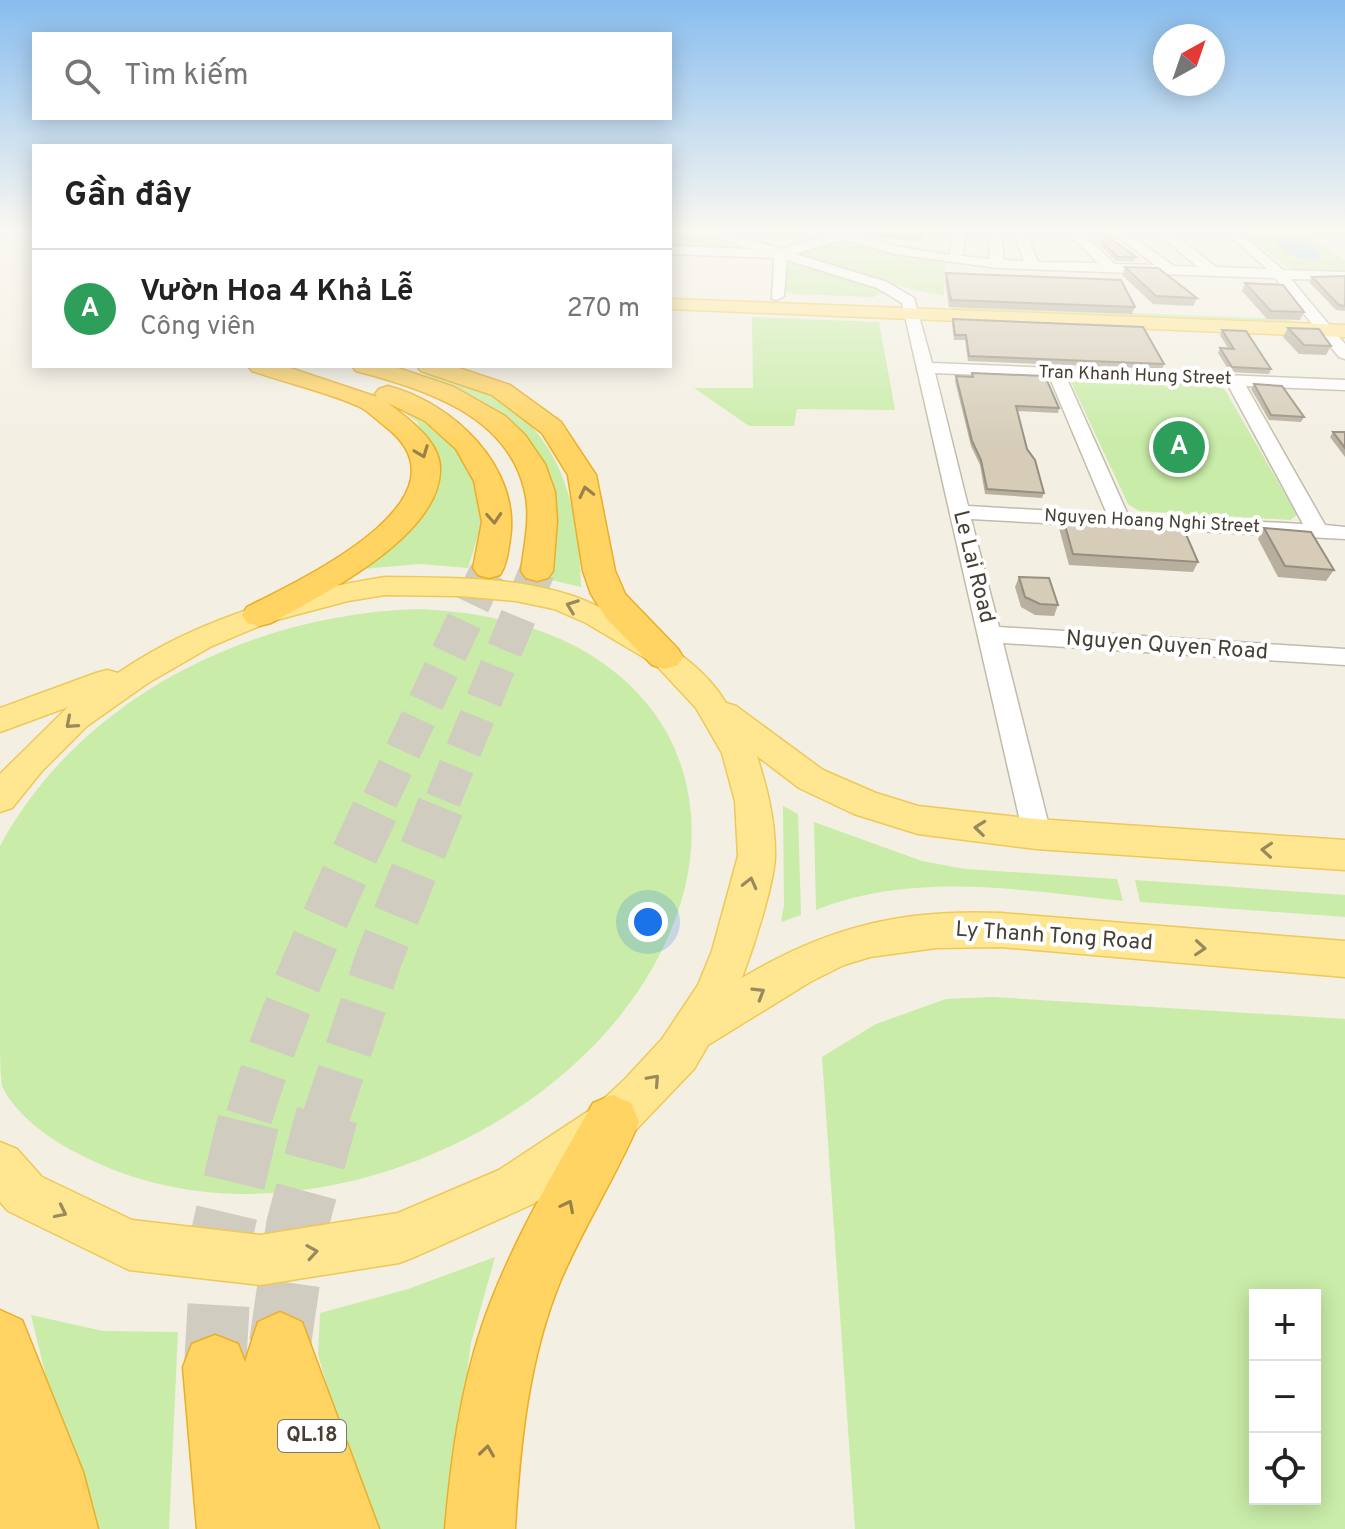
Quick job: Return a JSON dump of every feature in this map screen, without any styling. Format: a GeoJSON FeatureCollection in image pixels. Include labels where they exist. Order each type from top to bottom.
{"type":"FeatureCollection","features":[{"type":"Feature","properties":{"kind":"highway"},"geometry":{"type":"LineString","coordinates":[[259,615],[354,563],[387,539],[419,502],[427,462],[427,456],[413,433],[387,412],[371,403],[268,368]]}},
{"type":"Feature","properties":{"kind":"highway"},"geometry":{"type":"LineString","coordinates":[[271,368],[387,394],[434,415],[467,445],[488,481],[497,522],[489,568]]}},
{"type":"Feature","properties":{"kind":"highway"},"geometry":{"type":"LineString","coordinates":[[372,368],[411,378],[460,398],[509,435],[535,474],[540,492],[543,520],[537,571]]}},
{"type":"Feature","properties":{"kind":"highway"},"geometry":{"type":"LineString","coordinates":[[435,368],[501,390],[530,409],[557,435],[582,475],[599,571],[608,594],[618,610],[665,657]]}},
{"type":"Feature","properties":{"kind":"highway"},"geometry":{"type":"LineString","coordinates":[[480,1529],[487,1450],[505,1355],[524,1296],[612,1122]]}},
{"type":"Feature","properties":{"kind":"highway"},"geometry":{"type":"LineString","coordinates":[[0,1342],[49,1472],[63,1529]]}},
{"type":"Feature","properties":{"kind":"highway","name":"QL.18"},"geometry":{"type":"LineString","coordinates":[[284,1529],[272,1428],[272,1388],[280,1344],[344,1529]]}},
{"type":"Feature","properties":{"kind":"highway"},"geometry":{"type":"LineString","coordinates":[[207,1529],[215,1367],[232,1529]]}},
{"type":"Feature","properties":{"kind":"highway"},"geometry":{"type":"LineString","coordinates":[[0,1402],[20,1529]]}},
{"type":"Feature","properties":{"kind":"main road"},"geometry":{"type":"LineString","coordinates":[[830,300],[911,307]]}},
{"type":"Feature","properties":{"kind":"main road"},"geometry":{"type":"LineString","coordinates":[[672,304],[911,307],[1329,326],[1345,317]]}},
{"type":"Feature","properties":{"kind":"main road"},"geometry":{"type":"LineString","coordinates":[[0,798],[30,762],[76,718],[160,661],[201,639],[259,615],[347,592],[385,586],[429,585],[516,592],[562,602],[596,616],[665,657],[708,700],[792,767],[828,788],[866,804],[918,820],[1036,834],[1345,855]]}},
{"type":"Feature","properties":{"kind":"main road"},"geometry":{"type":"LineString","coordinates":[[0,720],[160,661]]}},
{"type":"Feature","properties":{"kind":"main road"},"geometry":{"type":"LineString","coordinates":[[0,1166],[25,1194],[129,1245],[260,1260],[399,1238],[516,1187],[612,1122],[678,1054],[725,973],[757,856],[753,801],[743,761],[708,700]]}},
{"type":"Feature","properties":{"kind":"main road","name":"Ly Thanh Tong Road"},"geometry":{"type":"LineString","coordinates":[[692,1033],[833,951],[923,931],[1001,930],[1345,959]]}},
{"type":"Feature","properties":{"kind":"street"},"geometry":{"type":"LineString","coordinates":[[902,300],[911,307]]}},
{"type":"Feature","properties":{"kind":"street"},"geometry":{"type":"LineString","coordinates":[[1304,300],[1329,326],[1345,354]]}},
{"type":"Feature","properties":{"kind":"street","name":"Le Lai Road"},"geometry":{"type":"LineString","coordinates":[[911,307],[1036,834]]}},
{"type":"Feature","properties":{"kind":"street","name":"Tran Khanh Hung Street"},"geometry":{"type":"LineString","coordinates":[[925,368],[1345,385]]}},
{"type":"Feature","properties":{"kind":"street"},"geometry":{"type":"LineString","coordinates":[[1056,373],[1120,520]]}},
{"type":"Feature","properties":{"kind":"street"},"geometry":{"type":"LineString","coordinates":[[1234,380],[1318,532]]}},
{"type":"Feature","properties":{"kind":"street","name":"Nguyen Hoang Nghi Street"},"geometry":{"type":"LineString","coordinates":[[960,512],[1345,533]]}},
{"type":"Feature","properties":{"kind":"street","name":"Nguyen Quyen Road"},"geometry":{"type":"LineString","coordinates":[[989,634],[1345,657]]}},
{"type":"Feature","properties":{"kind":"green space"},"geometry":{"type":"Polygon","coordinates":[[[954,306],[1287,319],[1299,323],[948,309],[954,306]]]}},
{"type":"Feature","properties":{"kind":"green space"},"geometry":{"type":"Polygon","coordinates":[[[752,317],[879,322],[895,410],[797,409],[794,426],[749,426],[694,388],[753,388],[752,317]]]}},
{"type":"Feature","properties":{"kind":"green space"},"geometry":{"type":"Polygon","coordinates":[[[421,373],[463,384],[497,399],[524,420],[546,444],[561,474],[572,507],[581,587],[551,580],[556,519],[521,434],[478,399],[421,373]]]}},
{"type":"Feature","properties":{"kind":"green space"},"geometry":{"type":"Polygon","coordinates":[[[1071,382],[1219,386],[1225,390],[1297,515],[1290,520],[1139,511],[1128,504],[1071,382]]]}},
{"type":"Feature","properties":{"kind":"green space"},"geometry":{"type":"Polygon","coordinates":[[[386,399],[428,418],[458,447],[477,482],[482,522],[468,568],[420,564],[362,569],[411,528],[433,492],[435,456],[417,422],[386,399]]]}},
{"type":"Feature","properties":{"kind":"green space"},"geometry":{"type":"Polygon","coordinates":[[[419,609],[452,611],[516,623],[577,647],[629,685],[652,710],[675,750],[683,772],[691,817],[692,841],[685,887],[656,962],[609,1029],[548,1086],[477,1133],[398,1167],[316,1188],[234,1194],[155,1183],[91,1160],[48,1135],[13,1104],[2,1086],[0,1067],[0,846],[34,793],[76,746],[124,706],[177,673],[234,647],[294,627],[356,614],[419,609]]]}},
{"type":"Feature","properties":{"kind":"green space"},"geometry":{"type":"Polygon","coordinates":[[[783,806],[798,814],[801,915],[781,922],[784,905],[783,806]]]}},
{"type":"Feature","properties":{"kind":"green space"},"geometry":{"type":"Polygon","coordinates":[[[814,822],[922,861],[965,869],[1117,879],[1123,901],[1007,889],[930,887],[853,898],[816,910],[814,822]]]}},
{"type":"Feature","properties":{"kind":"green space"},"geometry":{"type":"Polygon","coordinates":[[[1135,880],[1345,895],[1345,917],[1140,902],[1135,880]]]}},
{"type":"Feature","properties":{"kind":"green space"},"geometry":{"type":"Polygon","coordinates":[[[992,997],[1345,1019],[1345,1529],[855,1529],[822,1057],[876,1024],[946,999],[992,997]]]}},
{"type":"Feature","properties":{"kind":"green space"},"geometry":{"type":"Polygon","coordinates":[[[495,1257],[471,1343],[446,1529],[371,1529],[318,1355],[320,1313],[408,1289],[495,1257]]]}},
{"type":"Feature","properties":{"kind":"green space"},"geometry":{"type":"Polygon","coordinates":[[[31,1315],[103,1331],[178,1332],[169,1529],[83,1529],[31,1315]]]}},
{"type":"Feature","properties":{"kind":"building"},"geometry":{"type":"Polygon","coordinates":[[[960,300],[1132,300],[1135,307],[960,300]]]}},
{"type":"Feature","properties":{"kind":"building"},"geometry":{"type":"Polygon","coordinates":[[[1261,300],[1295,300],[1304,312],[1271,311],[1261,300]]]}},
{"type":"Feature","properties":{"kind":"building"},"geometry":{"type":"Polygon","coordinates":[[[1335,300],[1345,300],[1345,306],[1335,300]]]}},
{"type":"Feature","properties":{"kind":"building"},"geometry":{"type":"Polygon","coordinates":[[[953,319],[1143,327],[1164,364],[969,356],[966,335],[955,335],[953,319]]]}},
{"type":"Feature","properties":{"kind":"building"},"geometry":{"type":"Polygon","coordinates":[[[1288,328],[1319,329],[1331,346],[1304,345],[1288,328]]]}},
{"type":"Feature","properties":{"kind":"building"},"geometry":{"type":"Polygon","coordinates":[[[1222,330],[1246,331],[1271,369],[1232,367],[1220,348],[1234,349],[1222,330]]]}},
{"type":"Feature","properties":{"kind":"building"},"geometry":{"type":"Polygon","coordinates":[[[972,373],[1045,376],[1059,408],[1016,406],[1027,449],[1035,460],[1044,493],[987,489],[956,376],[973,377],[972,373]]]}},
{"type":"Feature","properties":{"kind":"building"},"geometry":{"type":"Polygon","coordinates":[[[1254,384],[1282,386],[1304,417],[1271,415],[1254,384]]]}},
{"type":"Feature","properties":{"kind":"building"},"geometry":{"type":"Polygon","coordinates":[[[1333,432],[1345,432],[1345,448],[1333,432]]]}},
{"type":"Feature","properties":{"kind":"building"},"geometry":{"type":"Polygon","coordinates":[[[1063,518],[1182,525],[1198,562],[1073,554],[1063,518]]]}},
{"type":"Feature","properties":{"kind":"building"},"geometry":{"type":"Polygon","coordinates":[[[1264,528],[1311,532],[1334,570],[1285,566],[1264,528]]]}},
{"type":"Feature","properties":{"kind":"building"},"geometry":{"type":"Polygon","coordinates":[[[1019,577],[1049,578],[1058,605],[1040,604],[1025,597],[1019,577]]]}},
{"type":"Feature","properties":{"kind":"tunnel"},"geometry":{"type":"LineString","coordinates":[[380,800],[489,568]]}},
{"type":"Feature","properties":{"kind":"tunnel"},"geometry":{"type":"LineString","coordinates":[[443,800],[537,571]]}},
{"type":"Feature","properties":{"kind":"tunnel"},"geometry":{"type":"LineString","coordinates":[[249,1117],[293,995],[381,798]]}},
{"type":"Feature","properties":{"kind":"tunnel"},"geometry":{"type":"LineString","coordinates":[[326,1117],[379,958],[444,798]]}},
{"type":"Feature","properties":{"kind":"tunnel"},"geometry":{"type":"LineString","coordinates":[[215,1367],[223,1229],[250,1115]]}},
{"type":"Feature","properties":{"kind":"tunnel"},"geometry":{"type":"LineString","coordinates":[[280,1344],[297,1226],[327,1115]]}},
{"type":"Feature","properties":{"kind":"place","name":"Vườn Hoa 4 Khả Lễ"},"geometry":{"type":"Point","coordinates":[1179,447]}}]}
